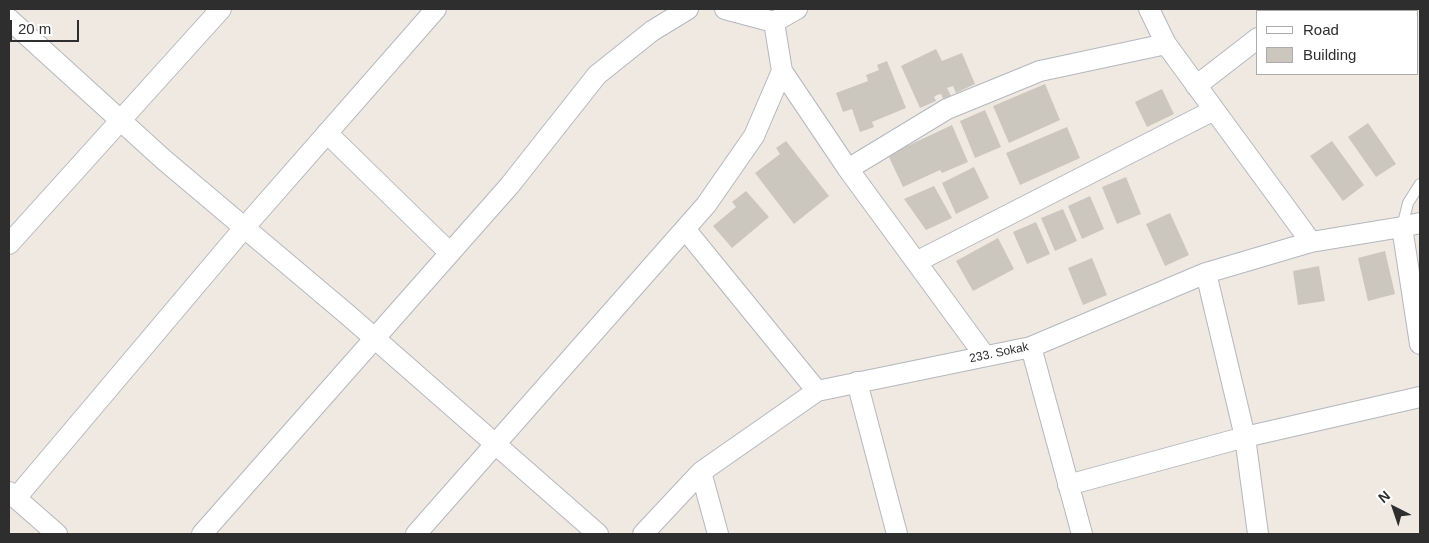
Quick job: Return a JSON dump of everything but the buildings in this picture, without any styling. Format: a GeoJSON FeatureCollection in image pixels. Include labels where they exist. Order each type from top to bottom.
{"type":"FeatureCollection","features":[{"type":"Feature","properties":{"kind":"street"},"geometry":{"type":"LineString","coordinates":[[9,244],[221,9]]}},
{"type":"Feature","properties":{"kind":"street"},"geometry":{"type":"LineString","coordinates":[[57,534],[12,495],[436,9]]}},
{"type":"Feature","properties":{"kind":"street"},"geometry":{"type":"LineString","coordinates":[[202,534],[510,185],[597,75],[652,31],[688,9]]}},
{"type":"Feature","properties":{"kind":"street"},"geometry":{"type":"LineString","coordinates":[[726,9],[774,22],[797,9]]}},
{"type":"Feature","properties":{"kind":"street"},"geometry":{"type":"LineString","coordinates":[[1149,9],[1166,44],[1311,242]]}},
{"type":"Feature","properties":{"kind":"street"},"geometry":{"type":"LineString","coordinates":[[9,19],[163,159],[376,339],[598,534]]}},
{"type":"Feature","properties":{"kind":"street"},"geometry":{"type":"LineString","coordinates":[[774,22],[782,71],[848,169],[985,356]]}},
{"type":"Feature","properties":{"kind":"street"},"geometry":{"type":"LineString","coordinates":[[1196,86],[1256,40]]}},
{"type":"Feature","properties":{"kind":"street"},"geometry":{"type":"LineString","coordinates":[[848,169],[947,109],[1040,71],[1166,44]]}},
{"type":"Feature","properties":{"kind":"street"},"geometry":{"type":"LineString","coordinates":[[416,534],[706,205],[754,136],[782,71]]}},
{"type":"Feature","properties":{"kind":"street"},"geometry":{"type":"LineString","coordinates":[[916,262],[1214,110]]}},
{"type":"Feature","properties":{"kind":"street"},"geometry":{"type":"LineString","coordinates":[[327,133],[450,253]]}},
{"type":"Feature","properties":{"kind":"street"},"geometry":{"type":"LineString","coordinates":[[1411,225],[1420,344]]}},
{"type":"Feature","properties":{"kind":"street","name":"233. Sokak"},"geometry":{"type":"LineString","coordinates":[[643,534],[701,472],[817,391],[1030,347],[1206,273],[1311,242],[1411,225]]}},
{"type":"Feature","properties":{"kind":"street"},"geometry":{"type":"LineString","coordinates":[[685,229],[817,391]]}},
{"type":"Feature","properties":{"kind":"street"},"geometry":{"type":"LineString","coordinates":[[1206,273],[1245,437],[1258,534]]}},
{"type":"Feature","properties":{"kind":"street"},"geometry":{"type":"LineString","coordinates":[[1030,347],[1082,534]]}},
{"type":"Feature","properties":{"kind":"street"},"geometry":{"type":"LineString","coordinates":[[858,382],[897,534]]}},
{"type":"Feature","properties":{"kind":"street"},"geometry":{"type":"LineString","coordinates":[[1068,485],[1245,437],[1420,397]]}},
{"type":"Feature","properties":{"kind":"street"},"geometry":{"type":"LineString","coordinates":[[701,472],[718,534]]}},
{"type":"Feature","properties":{"kind":"lane"},"geometry":{"type":"LineString","coordinates":[[1411,225],[1408,202],[1420,184]]}}]}
